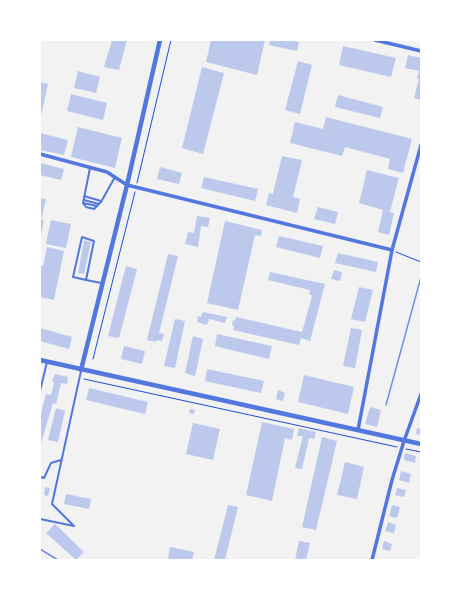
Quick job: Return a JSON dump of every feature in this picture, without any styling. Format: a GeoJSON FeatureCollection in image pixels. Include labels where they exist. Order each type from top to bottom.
{"type":"FeatureCollection","features":[{"type":"Feature","properties":{"kind":"street"},"geometry":{"type":"LineString","coordinates":[[81,370],[127,185],[160,40]]}},
{"type":"Feature","properties":{"kind":"street"},"geometry":{"type":"LineString","coordinates":[[375,40],[421,51]]}},
{"type":"Feature","properties":{"kind":"street"},"geometry":{"type":"LineString","coordinates":[[358,430],[392,250],[421,145]]}},
{"type":"Feature","properties":{"kind":"street"},"geometry":{"type":"LineString","coordinates":[[40,154],[107,172],[127,185],[136,188],[392,250]]}},
{"type":"Feature","properties":{"kind":"street"},"geometry":{"type":"LineString","coordinates":[[40,360],[421,444]]}},
{"type":"Feature","properties":{"kind":"street"},"geometry":{"type":"LineString","coordinates":[[372,560],[388,494],[404,440],[421,394]]}},
{"type":"Feature","properties":{"kind":"lane"},"geometry":{"type":"LineString","coordinates":[[90,167],[84,196],[86,207],[94,209],[99,204],[115,177]]}},
{"type":"Feature","properties":{"kind":"lane"},"geometry":{"type":"LineString","coordinates":[[84,196],[102,200]]}},
{"type":"Feature","properties":{"kind":"lane"},"geometry":{"type":"LineString","coordinates":[[84,201],[99,204]]}},
{"type":"Feature","properties":{"kind":"lane"},"geometry":{"type":"LineString","coordinates":[[86,280],[94,241],[82,238],[73,277],[86,280],[102,283]]}},
{"type":"Feature","properties":{"kind":"lane"},"geometry":{"type":"LineString","coordinates":[[40,391],[47,362]]}},
{"type":"Feature","properties":{"kind":"lane"},"geometry":{"type":"LineString","coordinates":[[40,519],[74,526],[52,504],[81,370]]}},
{"type":"Feature","properties":{"kind":"lane"},"geometry":{"type":"LineString","coordinates":[[40,477],[44,478],[51,463],[62,460]]}},
{"type":"Feature","properties":{"kind":"path"},"geometry":{"type":"LineString","coordinates":[[93,359],[171,40]]}},
{"type":"Feature","properties":{"kind":"path"},"geometry":{"type":"LineString","coordinates":[[392,250],[421,262]]}},
{"type":"Feature","properties":{"kind":"path"},"geometry":{"type":"LineString","coordinates":[[79,378],[421,452]]}},
{"type":"Feature","properties":{"kind":"building"},"geometry":{"type":"Polygon","coordinates":[[[112,40],[127,40],[119,70],[104,67],[112,40]]]}},
{"type":"Feature","properties":{"kind":"building"},"geometry":{"type":"Polygon","coordinates":[[[211,40],[265,40],[257,75],[206,62],[211,40]]]}},
{"type":"Feature","properties":{"kind":"building"},"geometry":{"type":"Polygon","coordinates":[[[270,40],[288,40],[299,42],[297,51],[269,45],[270,40]]]}},
{"type":"Feature","properties":{"kind":"building"},"geometry":{"type":"Polygon","coordinates":[[[343,46],[396,58],[391,77],[339,65],[343,46]]]}},
{"type":"Feature","properties":{"kind":"building"},"geometry":{"type":"Polygon","coordinates":[[[408,55],[421,58],[421,100],[414,98],[419,79],[417,79],[419,71],[405,68],[408,55]]]}},
{"type":"Feature","properties":{"kind":"building"},"geometry":{"type":"Polygon","coordinates":[[[298,61],[312,65],[300,114],[285,110],[298,61]]]}},
{"type":"Feature","properties":{"kind":"building"},"geometry":{"type":"Polygon","coordinates":[[[202,67],[224,73],[203,154],[182,148],[202,67]]]}},
{"type":"Feature","properties":{"kind":"building"},"geometry":{"type":"Polygon","coordinates":[[[78,71],[100,77],[96,93],[74,88],[78,71]]]}},
{"type":"Feature","properties":{"kind":"building"},"geometry":{"type":"Polygon","coordinates":[[[40,82],[48,84],[41,116],[40,116],[40,82]]]}},
{"type":"Feature","properties":{"kind":"building"},"geometry":{"type":"Polygon","coordinates":[[[71,94],[107,103],[103,120],[67,111],[71,94]]]}},
{"type":"Feature","properties":{"kind":"building"},"geometry":{"type":"Polygon","coordinates":[[[338,95],[383,107],[380,118],[335,107],[338,95]]]}},
{"type":"Feature","properties":{"kind":"building"},"geometry":{"type":"Polygon","coordinates":[[[326,117],[412,139],[403,173],[388,169],[390,159],[345,147],[342,156],[290,143],[295,122],[323,129],[326,117]]]}},
{"type":"Feature","properties":{"kind":"building"},"geometry":{"type":"Polygon","coordinates":[[[78,127],[122,138],[115,168],[71,157],[78,127]]]}},
{"type":"Feature","properties":{"kind":"building"},"geometry":{"type":"Polygon","coordinates":[[[40,133],[68,140],[64,155],[40,150],[40,133]]]}},
{"type":"Feature","properties":{"kind":"building"},"geometry":{"type":"Polygon","coordinates":[[[282,156],[302,160],[293,197],[300,199],[297,213],[266,205],[269,193],[273,194],[282,156]]]}},
{"type":"Feature","properties":{"kind":"building"},"geometry":{"type":"Polygon","coordinates":[[[40,163],[64,169],[61,180],[40,175],[40,163]]]}},
{"type":"Feature","properties":{"kind":"building"},"geometry":{"type":"Polygon","coordinates":[[[160,167],[182,173],[179,184],[157,179],[160,167]]]}},
{"type":"Feature","properties":{"kind":"building"},"geometry":{"type":"Polygon","coordinates":[[[367,170],[399,178],[390,212],[394,213],[389,235],[378,232],[383,210],[359,203],[367,170]]]}},
{"type":"Feature","properties":{"kind":"building"},"geometry":{"type":"Polygon","coordinates":[[[204,177],[258,189],[255,201],[201,188],[204,177]]]}},
{"type":"Feature","properties":{"kind":"building"},"geometry":{"type":"Polygon","coordinates":[[[40,198],[46,199],[41,220],[44,220],[41,235],[40,198]]]}},
{"type":"Feature","properties":{"kind":"building"},"geometry":{"type":"Polygon","coordinates":[[[318,207],[338,212],[335,224],[314,219],[318,207]]]}},
{"type":"Feature","properties":{"kind":"building"},"geometry":{"type":"Polygon","coordinates":[[[197,216],[210,218],[208,227],[201,226],[198,247],[185,244],[188,232],[194,233],[197,216]]]}},
{"type":"Feature","properties":{"kind":"building"},"geometry":{"type":"Polygon","coordinates":[[[51,220],[71,224],[66,248],[46,244],[51,220]]]}},
{"type":"Feature","properties":{"kind":"building"},"geometry":{"type":"Polygon","coordinates":[[[225,221],[262,230],[261,236],[255,235],[238,310],[207,303],[225,221]]]}},
{"type":"Feature","properties":{"kind":"building"},"geometry":{"type":"Polygon","coordinates":[[[279,236],[323,246],[320,258],[276,247],[279,236]]]}},
{"type":"Feature","properties":{"kind":"building"},"geometry":{"type":"Polygon","coordinates":[[[84,240],[91,242],[84,274],[78,273],[84,240]]]}},
{"type":"Feature","properties":{"kind":"building"},"geometry":{"type":"Polygon","coordinates":[[[47,247],[64,251],[54,300],[40,297],[40,265],[43,266],[47,247]]]}},
{"type":"Feature","properties":{"kind":"building"},"geometry":{"type":"Polygon","coordinates":[[[338,253],[378,262],[376,272],[335,263],[338,253]]]}},
{"type":"Feature","properties":{"kind":"building"},"geometry":{"type":"Polygon","coordinates":[[[168,254],[178,256],[159,333],[164,334],[162,341],[157,340],[156,342],[147,340],[168,254]]]}},
{"type":"Feature","properties":{"kind":"building"},"geometry":{"type":"Polygon","coordinates":[[[126,266],[137,269],[119,338],[108,336],[126,266]]]}},
{"type":"Feature","properties":{"kind":"building"},"geometry":{"type":"Polygon","coordinates":[[[334,270],[342,272],[340,281],[331,279],[334,270]]]}},
{"type":"Feature","properties":{"kind":"building"},"geometry":{"type":"Polygon","coordinates":[[[270,272],[325,284],[310,341],[301,338],[299,345],[233,330],[233,320],[235,321],[236,317],[302,332],[312,296],[309,294],[310,290],[268,280],[270,272]]]}},
{"type":"Feature","properties":{"kind":"building"},"geometry":{"type":"Polygon","coordinates":[[[359,287],[373,290],[365,322],[351,319],[359,287]]]}},
{"type":"Feature","properties":{"kind":"building"},"geometry":{"type":"Polygon","coordinates":[[[203,312],[227,317],[225,323],[209,319],[207,325],[197,322],[198,316],[201,317],[203,312]]]}},
{"type":"Feature","properties":{"kind":"building"},"geometry":{"type":"Polygon","coordinates":[[[175,319],[185,321],[175,368],[164,366],[175,319]]]}},
{"type":"Feature","properties":{"kind":"building"},"geometry":{"type":"Polygon","coordinates":[[[40,328],[72,337],[69,349],[40,341],[40,328]]]}},
{"type":"Feature","properties":{"kind":"building"},"geometry":{"type":"Polygon","coordinates":[[[351,328],[362,330],[355,368],[343,366],[351,328]]]}},
{"type":"Feature","properties":{"kind":"building"},"geometry":{"type":"Polygon","coordinates":[[[217,334],[272,346],[269,359],[215,346],[217,334]]]}},
{"type":"Feature","properties":{"kind":"building"},"geometry":{"type":"Polygon","coordinates":[[[193,336],[203,339],[195,376],[185,373],[193,336]]]}},
{"type":"Feature","properties":{"kind":"building"},"geometry":{"type":"Polygon","coordinates":[[[124,346],[145,351],[142,364],[121,359],[124,346]]]}},
{"type":"Feature","properties":{"kind":"building"},"geometry":{"type":"Polygon","coordinates":[[[207,369],[264,381],[261,393],[205,381],[207,369]]]}},
{"type":"Feature","properties":{"kind":"building"},"geometry":{"type":"Polygon","coordinates":[[[55,374],[68,377],[67,384],[61,383],[56,404],[53,403],[40,447],[40,417],[46,394],[51,395],[54,383],[52,381],[55,374]]]}},
{"type":"Feature","properties":{"kind":"building"},"geometry":{"type":"Polygon","coordinates":[[[304,375],[354,387],[348,414],[298,402],[304,375]]]}},
{"type":"Feature","properties":{"kind":"building"},"geometry":{"type":"Polygon","coordinates":[[[89,388],[148,402],[145,414],[86,400],[89,388]]]}},
{"type":"Feature","properties":{"kind":"building"},"geometry":{"type":"Polygon","coordinates":[[[278,390],[285,393],[283,401],[276,399],[278,390]]]}},
{"type":"Feature","properties":{"kind":"building"},"geometry":{"type":"Polygon","coordinates":[[[370,407],[381,410],[377,427],[365,424],[370,407]]]}},
{"type":"Feature","properties":{"kind":"building"},"geometry":{"type":"Polygon","coordinates":[[[56,408],[65,411],[58,442],[48,440],[56,408]]]}},
{"type":"Feature","properties":{"kind":"building"},"geometry":{"type":"Polygon","coordinates":[[[190,409],[195,410],[194,414],[189,413],[190,409]]]}},
{"type":"Feature","properties":{"kind":"building"},"geometry":{"type":"Polygon","coordinates":[[[262,422],[294,429],[292,440],[285,438],[272,501],[246,495],[262,422]]]}},
{"type":"Feature","properties":{"kind":"building"},"geometry":{"type":"Polygon","coordinates":[[[193,423],[220,429],[213,460],[186,454],[193,423]]]}},
{"type":"Feature","properties":{"kind":"building"},"geometry":{"type":"Polygon","coordinates":[[[299,428],[316,432],[314,439],[309,438],[302,469],[295,468],[303,436],[297,436],[299,428]]]}},
{"type":"Feature","properties":{"kind":"building"},"geometry":{"type":"Polygon","coordinates":[[[417,428],[421,429],[421,435],[416,434],[417,428]]]}},
{"type":"Feature","properties":{"kind":"building"},"geometry":{"type":"Polygon","coordinates":[[[322,437],[337,441],[316,530],[302,527],[322,437]]]}},
{"type":"Feature","properties":{"kind":"building"},"geometry":{"type":"Polygon","coordinates":[[[405,453],[416,456],[415,463],[404,460],[405,453]]]}},
{"type":"Feature","properties":{"kind":"building"},"geometry":{"type":"Polygon","coordinates":[[[345,462],[364,467],[357,499],[337,495],[345,462]]]}},
{"type":"Feature","properties":{"kind":"building"},"geometry":{"type":"Polygon","coordinates":[[[401,471],[411,474],[409,483],[399,480],[401,471]]]}},
{"type":"Feature","properties":{"kind":"building"},"geometry":{"type":"Polygon","coordinates":[[[45,487],[50,488],[48,496],[44,495],[45,487]]]}},
{"type":"Feature","properties":{"kind":"building"},"geometry":{"type":"Polygon","coordinates":[[[397,488],[406,490],[404,497],[395,495],[397,488]]]}},
{"type":"Feature","properties":{"kind":"building"},"geometry":{"type":"Polygon","coordinates":[[[66,494],[91,499],[89,509],[64,504],[66,494]]]}},
{"type":"Feature","properties":{"kind":"building"},"geometry":{"type":"Polygon","coordinates":[[[228,505],[238,507],[225,560],[214,560],[228,505]]]}},
{"type":"Feature","properties":{"kind":"building"},"geometry":{"type":"Polygon","coordinates":[[[392,505],[400,507],[397,518],[389,516],[392,505]]]}},
{"type":"Feature","properties":{"kind":"building"},"geometry":{"type":"Polygon","coordinates":[[[388,522],[396,525],[394,533],[385,531],[388,522]]]}},
{"type":"Feature","properties":{"kind":"building"},"geometry":{"type":"Polygon","coordinates":[[[55,524],[84,552],[76,560],[46,533],[55,524]]]}},
{"type":"Feature","properties":{"kind":"building"},"geometry":{"type":"Polygon","coordinates":[[[299,541],[310,543],[306,560],[295,560],[299,541]]]}},
{"type":"Feature","properties":{"kind":"building"},"geometry":{"type":"Polygon","coordinates":[[[384,541],[392,544],[390,551],[382,549],[384,541]]]}},
{"type":"Feature","properties":{"kind":"building"},"geometry":{"type":"Polygon","coordinates":[[[170,547],[194,552],[192,560],[168,560],[170,547]]]}},
{"type":"Feature","properties":{"kind":"railway"},"geometry":{"type":"LineString","coordinates":[[386,405],[421,277]]}},
{"type":"Feature","properties":{"kind":"railway"},"geometry":{"type":"LineString","coordinates":[[40,549],[58,560]]}}]}
